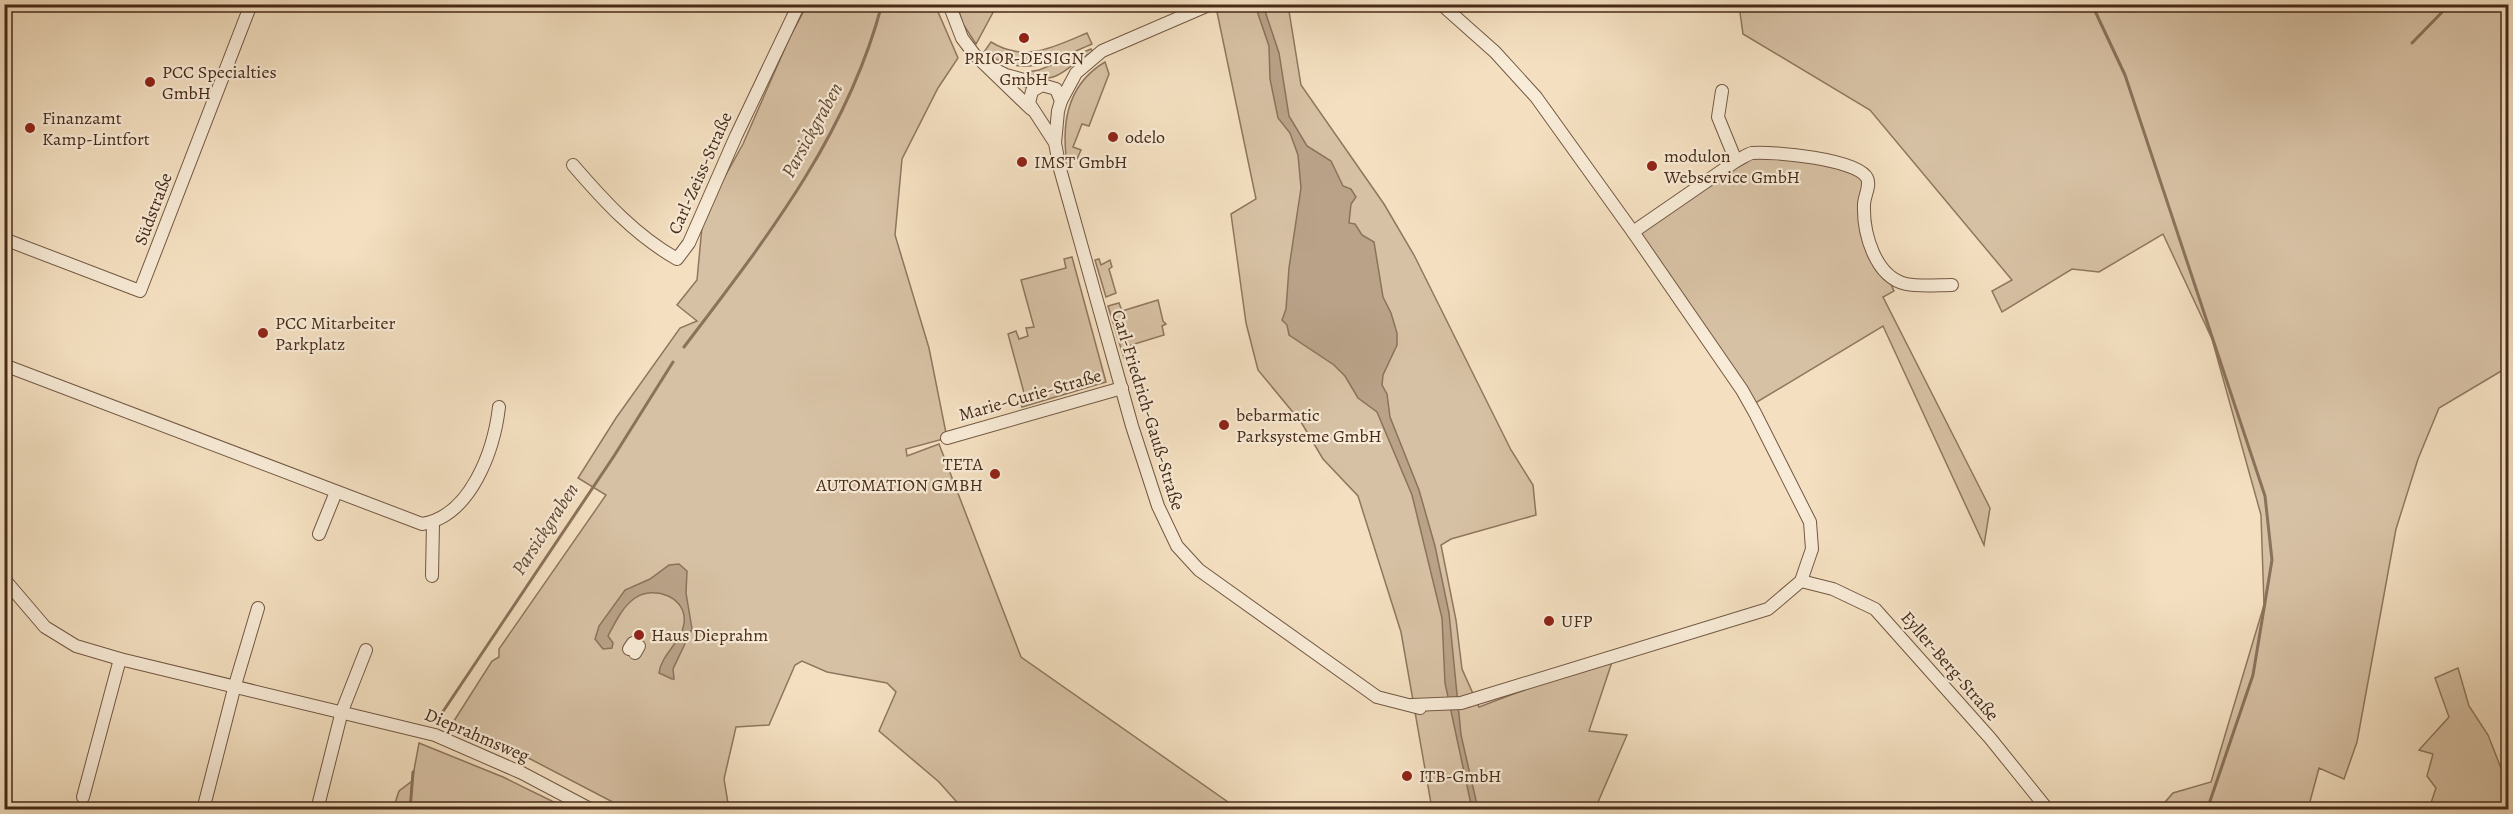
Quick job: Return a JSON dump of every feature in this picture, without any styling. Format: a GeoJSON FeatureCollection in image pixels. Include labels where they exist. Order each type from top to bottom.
{"type":"FeatureCollection","features":[{"type":"Feature","properties":{"kind":"street","name":"Südstraße"},"geometry":{"type":"LineString","coordinates":[[4,239],[140,291],[251,4]]}},
{"type":"Feature","properties":{"kind":"street","name":"Carl-Zeiss-Straße"},"geometry":{"type":"LineString","coordinates":[[573,165],[615,213],[658,248],[677,260],[689,243],[736,136],[799,4]]}},
{"type":"Feature","properties":{"kind":"street","name":"Carl-Friedrich-Gauß-Straße"},"geometry":{"type":"LineString","coordinates":[[949,4],[962,38],[980,60],[1033,111],[1055,143]]}},
{"type":"Feature","properties":{"kind":"street","name":"Carl-Friedrich-Gauß-Straße"},"geometry":{"type":"LineString","coordinates":[[980,60],[1006,75],[1044,85],[1076,73],[1102,51],[1211,4]]}},
{"type":"Feature","properties":{"kind":"street"},"geometry":{"type":"LineString","coordinates":[[1441,4],[1464,23],[1523,81],[1633,232],[1742,390],[1810,522],[1812,549],[1801,581]]}},
{"type":"Feature","properties":{"kind":"street","name":"Carl-Friedrich-Gauß-Straße"},"geometry":{"type":"LineString","coordinates":[[1076,73],[1059,106],[1055,143],[1081,250],[1132,426],[1166,527],[1177,546],[1198,570],[1377,697],[1425,710],[1441,705],[1461,703],[1768,609],[1801,581]]}},
{"type":"Feature","properties":{"kind":"street"},"geometry":{"type":"LineString","coordinates":[[1044,85],[1056,89],[1059,106],[1048,117],[1033,111],[1030,94],[1044,85]]}},
{"type":"Feature","properties":{"kind":"street"},"geometry":{"type":"LineString","coordinates":[[1722,91],[1718,117],[1736,161]]}},
{"type":"Feature","properties":{"kind":"street"},"geometry":{"type":"LineString","coordinates":[[1633,232],[1750,153],[1820,159],[1859,170],[1867,178],[1868,186],[1864,204],[1873,255],[1889,276],[1906,284],[1952,285]]}},
{"type":"Feature","properties":{"kind":"street"},"geometry":{"type":"LineString","coordinates":[[4,365],[409,521],[422,524],[442,519],[460,502],[486,461],[496,437],[499,407]]}},
{"type":"Feature","properties":{"kind":"street","name":"Marie-Curie-Straße"},"geometry":{"type":"LineString","coordinates":[[947,438],[1122,388]]}},
{"type":"Feature","properties":{"kind":"street"},"geometry":{"type":"LineString","coordinates":[[319,534],[336,492]]}},
{"type":"Feature","properties":{"kind":"street"},"geometry":{"type":"LineString","coordinates":[[432,576],[433,522]]}},
{"type":"Feature","properties":{"kind":"street","name":"Dieprahmsweg"},"geometry":{"type":"LineString","coordinates":[[4,579],[45,627],[76,646],[120,659],[412,728],[450,740],[522,773],[592,810]]}},
{"type":"Feature","properties":{"kind":"street","name":"Eyller-Berg-Straße"},"geometry":{"type":"LineString","coordinates":[[1801,581],[1833,590],[1875,609],[2036,804],[2048,810]]}},
{"type":"Feature","properties":{"kind":"street"},"geometry":{"type":"LineString","coordinates":[[203,810],[235,685],[258,608]]}},
{"type":"Feature","properties":{"kind":"street"},"geometry":{"type":"LineString","coordinates":[[317,810],[342,711],[366,650]]}},
{"type":"Feature","properties":{"kind":"street"},"geometry":{"type":"LineString","coordinates":[[83,797],[120,659]]}},
{"type":"Feature","properties":{"kind":"shaded area"},"geometry":{"type":"Polygon","coordinates":[[[807,5],[935,5],[958,58],[938,88],[902,159],[895,235],[929,348],[947,438],[906,449],[907,456],[939,444],[1021,657],[1238,809],[963,809],[939,782],[879,731],[896,692],[887,683],[827,672],[802,661],[795,665],[769,725],[736,727],[724,779],[729,809],[626,809],[515,751],[452,724],[492,661],[499,657],[499,649],[606,495],[578,478],[616,418],[680,328],[697,321],[677,305],[697,280],[703,216],[743,144],[789,39],[807,5]]]}},
{"type":"Feature","properties":{"kind":"shaded area"},"geometry":{"type":"Polygon","coordinates":[[[957,5],[997,5],[976,44],[963,24],[957,5]]]}},
{"type":"Feature","properties":{"kind":"shaded area"},"geometry":{"type":"Polygon","coordinates":[[[1243,5],[1288,5],[1301,85],[1384,204],[1414,255],[1511,450],[1533,485],[1536,515],[1451,539],[1441,545],[1456,620],[1462,669],[1479,707],[1614,656],[1589,731],[1627,735],[1595,809],[1432,809],[1401,632],[1358,496],[1323,459],[1301,422],[1258,370],[1246,323],[1231,214],[1256,199],[1217,12],[1243,5]]]}},
{"type":"Feature","properties":{"kind":"shaded area"},"geometry":{"type":"Polygon","coordinates":[[[1255,5],[1263,5],[1279,53],[1289,116],[1307,146],[1331,161],[1343,186],[1351,189],[1356,197],[1351,204],[1349,223],[1355,224],[1362,235],[1374,242],[1383,297],[1397,333],[1397,345],[1383,375],[1382,385],[1387,394],[1390,417],[1419,490],[1435,546],[1449,613],[1461,735],[1478,809],[1472,809],[1445,683],[1442,618],[1412,495],[1377,412],[1358,398],[1345,376],[1334,365],[1289,335],[1287,325],[1282,320],[1286,309],[1289,268],[1301,188],[1298,155],[1290,133],[1278,118],[1270,79],[1269,46],[1255,5]]]}},
{"type":"Feature","properties":{"kind":"shaded area"},"geometry":{"type":"Polygon","coordinates":[[[1739,5],[2508,5],[2508,367],[2439,408],[2418,459],[2396,529],[2357,742],[2344,779],[2319,768],[2308,809],[2159,809],[2173,793],[2211,782],[2264,605],[2261,515],[2212,339],[2163,234],[2099,272],[2072,269],[2002,312],[1992,291],[2012,280],[1870,110],[1743,34],[1739,5]]]}},
{"type":"Feature","properties":{"kind":"shaded area"},"geometry":{"type":"Polygon","coordinates":[[[1087,33],[1092,44],[1038,65],[1012,65],[984,52],[991,42],[1016,51],[1039,51],[1087,33]]]}},
{"type":"Feature","properties":{"kind":"shaded area"},"geometry":{"type":"Polygon","coordinates":[[[1091,49],[1093,52],[1056,76],[1039,79],[1027,78],[1028,72],[1039,70],[1091,49]]]}},
{"type":"Feature","properties":{"kind":"shaded area"},"geometry":{"type":"Polygon","coordinates":[[[1105,62],[1109,74],[1089,126],[1082,124],[1073,147],[1081,150],[1077,159],[1067,163],[1065,133],[1070,106],[1083,81],[1105,62]]]}},
{"type":"Feature","properties":{"kind":"shaded area"},"geometry":{"type":"Polygon","coordinates":[[[1750,153],[1820,159],[1867,178],[1867,229],[1894,291],[1883,297],[1990,508],[1984,545],[1883,326],[1752,405],[1633,233],[1750,153]]]}},
{"type":"Feature","properties":{"kind":"shaded area"},"geometry":{"type":"Polygon","coordinates":[[[1072,257],[1106,382],[1022,407],[1020,402],[1026,400],[1008,334],[1016,331],[1019,339],[1028,336],[1026,328],[1034,327],[1021,280],[1066,268],[1064,259],[1072,257]]]}},
{"type":"Feature","properties":{"kind":"shaded area"},"geometry":{"type":"Polygon","coordinates":[[[1099,259],[1101,265],[1110,260],[1112,267],[1109,269],[1116,293],[1106,297],[1095,260],[1099,259]]]}},
{"type":"Feature","properties":{"kind":"shaded area"},"geometry":{"type":"Polygon","coordinates":[[[1158,300],[1163,321],[1166,324],[1162,326],[1164,335],[1128,346],[1130,356],[1124,358],[1108,306],[1119,303],[1122,311],[1158,300]]]}},
{"type":"Feature","properties":{"kind":"shaded area"},"geometry":{"type":"Polygon","coordinates":[[[679,564],[687,571],[686,593],[692,629],[673,669],[674,679],[672,679],[659,673],[663,660],[682,631],[684,615],[681,607],[668,596],[660,593],[643,594],[630,602],[608,636],[613,643],[612,648],[603,649],[595,639],[599,626],[625,590],[650,579],[669,565],[679,564]]]}},
{"type":"Feature","properties":{"kind":"shaded area"},"geometry":{"type":"Polygon","coordinates":[[[2458,668],[2469,706],[2488,735],[2508,786],[2503,809],[2429,809],[2436,788],[2427,776],[2433,754],[2419,750],[2449,717],[2435,678],[2458,668]]]}},
{"type":"Feature","properties":{"kind":"shaded area"},"geometry":{"type":"Polygon","coordinates":[[[419,743],[503,777],[568,809],[393,809],[399,791],[412,781],[419,743]]]}},
{"type":"Feature","properties":{"kind":"waterway","name":"Parsickgraben"},"geometry":{"type":"LineString","coordinates":[[684,347],[773,227],[825,143],[848,99],[867,53],[882,4]]}},
{"type":"Feature","properties":{"kind":"waterway"},"geometry":{"type":"LineString","coordinates":[[2412,43],[2450,4]]}},
{"type":"Feature","properties":{"kind":"waterway"},"geometry":{"type":"LineString","coordinates":[[2095,11],[2125,75],[2265,496],[2272,560],[2253,675],[2207,810]]}},
{"type":"Feature","properties":{"kind":"waterway","name":"Parsickgraben"},"geometry":{"type":"LineString","coordinates":[[442,713],[614,456],[673,362]]}},
{"type":"Feature","properties":{"kind":"waterway","name":"Parsickgraben"},"geometry":{"type":"LineString","coordinates":[[410,810],[413,772]]}},
{"type":"Feature","properties":{"kind":"place","name":"PRIOR-DESIGN GmbH"},"geometry":{"type":"Point","coordinates":[1024,38]}},
{"type":"Feature","properties":{"kind":"place","name":"PCC Specialties GmbH"},"geometry":{"type":"Point","coordinates":[150,82]}},
{"type":"Feature","properties":{"kind":"place","name":"Finanzamt Kamp-Lintfort"},"geometry":{"type":"Point","coordinates":[30,128]}},
{"type":"Feature","properties":{"kind":"place","name":"odelo"},"geometry":{"type":"Point","coordinates":[1113,137]}},
{"type":"Feature","properties":{"kind":"place","name":"IMST GmbH"},"geometry":{"type":"Point","coordinates":[1022,162]}},
{"type":"Feature","properties":{"kind":"place","name":"modulon Webservice GmbH"},"geometry":{"type":"Point","coordinates":[1652,166]}},
{"type":"Feature","properties":{"kind":"place","name":"PCC Mitarbeiter Parkplatz"},"geometry":{"type":"Point","coordinates":[263,333]}},
{"type":"Feature","properties":{"kind":"place","name":"bebarmatic Parksysteme GmbH"},"geometry":{"type":"Point","coordinates":[1224,425]}},
{"type":"Feature","properties":{"kind":"place","name":"TETA AUTOMATION GMBH"},"geometry":{"type":"Point","coordinates":[995,474]}},
{"type":"Feature","properties":{"kind":"place","name":"UFP"},"geometry":{"type":"Point","coordinates":[1549,621]}},
{"type":"Feature","properties":{"kind":"place","name":"Haus Dieprahm"},"geometry":{"type":"Point","coordinates":[639,635]}},
{"type":"Feature","properties":{"kind":"place","name":"ITB-GmbH"},"geometry":{"type":"Point","coordinates":[1407,776]}}]}
